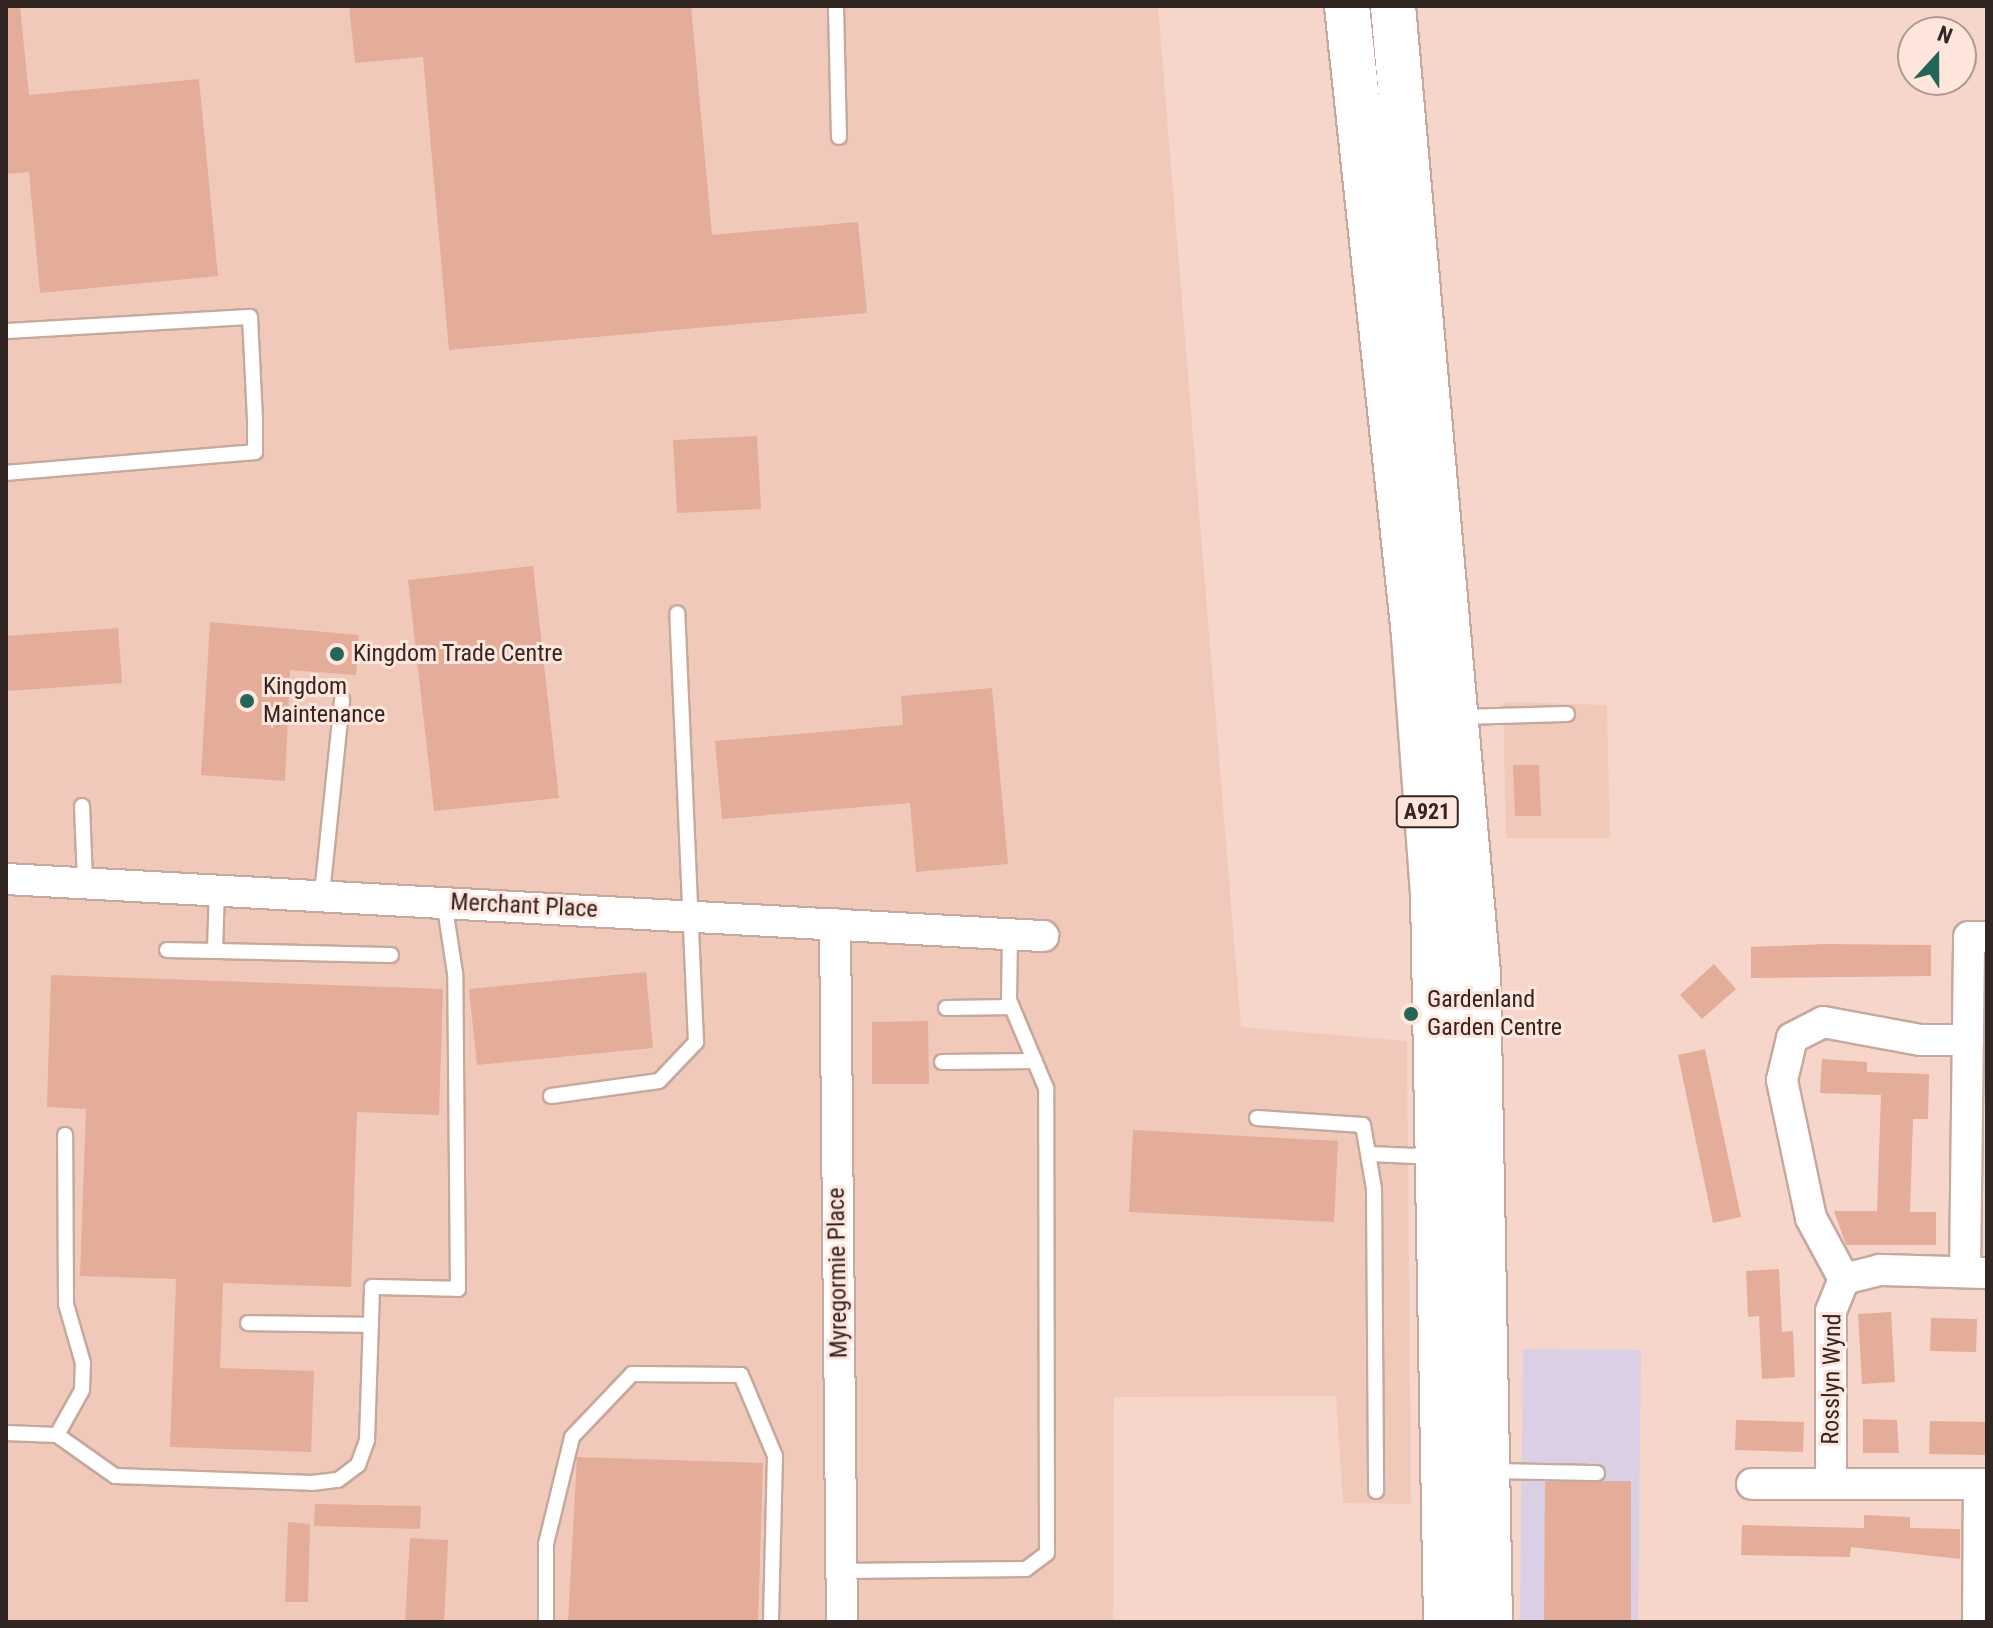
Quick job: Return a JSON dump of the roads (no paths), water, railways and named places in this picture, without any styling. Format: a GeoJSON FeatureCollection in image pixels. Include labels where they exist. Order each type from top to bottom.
{"type":"FeatureCollection","features":[{"type":"Feature","properties":{"kind":"main road","name":"A921"},"geometry":{"type":"LineString","coordinates":[[1347,6],[1415,650],[1427,1143],[1442,1222],[1446,1622]]}},
{"type":"Feature","properties":{"kind":"main road","name":"A921"},"geometry":{"type":"LineString","coordinates":[[1393,6],[1461,718],[1479,990],[1490,1471],[1490,1622]]}},
{"type":"Feature","properties":{"kind":"street"},"geometry":{"type":"LineString","coordinates":[[1327,6],[1364,154]]}},
{"type":"Feature","properties":{"kind":"street","name":"Merchant Place"},"geometry":{"type":"LineString","coordinates":[[6,879],[217,888],[1043,936]]}},
{"type":"Feature","properties":{"kind":"street","name":"Myregormie Place"},"geometry":{"type":"LineString","coordinates":[[835,924],[842,1622]]}},
{"type":"Feature","properties":{"kind":"street"},"geometry":{"type":"LineString","coordinates":[[1968,1040],[1920,1040],[1823,1022],[1792,1038],[1782,1080],[1811,1218],[1844,1279],[1880,1270],[1976,1272],[1968,1040],[1978,937]]}},
{"type":"Feature","properties":{"kind":"street","name":"Rosslyn Wynd"},"geometry":{"type":"LineString","coordinates":[[1831,1482],[1831,1311],[1844,1279]]}},
{"type":"Feature","properties":{"kind":"street"},"geometry":{"type":"LineString","coordinates":[[1752,1484],[1983,1484],[1978,1622]]}},
{"type":"Feature","properties":{"kind":"lane"},"geometry":{"type":"LineString","coordinates":[[836,6],[839,137]]}},
{"type":"Feature","properties":{"kind":"lane"},"geometry":{"type":"LineString","coordinates":[[6,331],[250,317],[255,418],[255,452],[6,473]]}},
{"type":"Feature","properties":{"kind":"lane"},"geometry":{"type":"LineString","coordinates":[[551,1096],[659,1081],[696,1042],[693,916],[677,613]]}},
{"type":"Feature","properties":{"kind":"lane"},"geometry":{"type":"LineString","coordinates":[[322,894],[342,700]]}},
{"type":"Feature","properties":{"kind":"lane"},"geometry":{"type":"LineString","coordinates":[[1461,718],[1567,714]]}},
{"type":"Feature","properties":{"kind":"lane"},"geometry":{"type":"LineString","coordinates":[[82,806],[85,881]]}},
{"type":"Feature","properties":{"kind":"lane"},"geometry":{"type":"LineString","coordinates":[[215,951],[217,888]]}},
{"type":"Feature","properties":{"kind":"lane"},"geometry":{"type":"LineString","coordinates":[[6,1433],[57,1435],[115,1476],[338,1480],[358,1465],[367,1440],[372,1287],[458,1289],[455,973],[444,901]]}},
{"type":"Feature","properties":{"kind":"lane"},"geometry":{"type":"LineString","coordinates":[[841,1571],[1026,1569],[1047,1553],[1046,1088],[1012,1007],[1010,934]]}},
{"type":"Feature","properties":{"kind":"lane"},"geometry":{"type":"LineString","coordinates":[[167,950],[391,955]]}},
{"type":"Feature","properties":{"kind":"lane"},"geometry":{"type":"LineString","coordinates":[[946,1008],[1012,1007]]}},
{"type":"Feature","properties":{"kind":"lane"},"geometry":{"type":"LineString","coordinates":[[942,1062],[1035,1061]]}},
{"type":"Feature","properties":{"kind":"lane"},"geometry":{"type":"LineString","coordinates":[[1257,1118],[1363,1125],[1370,1154],[1376,1491]]}},
{"type":"Feature","properties":{"kind":"lane"},"geometry":{"type":"LineString","coordinates":[[57,1435],[82,1390],[83,1363],[66,1304],[65,1135]]}},
{"type":"Feature","properties":{"kind":"lane"},"geometry":{"type":"LineString","coordinates":[[1370,1154],[1427,1143]]}},
{"type":"Feature","properties":{"kind":"lane"},"geometry":{"type":"LineString","coordinates":[[248,1323],[371,1325]]}},
{"type":"Feature","properties":{"kind":"lane"},"geometry":{"type":"LineString","coordinates":[[546,1622],[546,1544],[572,1437],[632,1374],[741,1375],[775,1456],[771,1622]]}},
{"type":"Feature","properties":{"kind":"lane"},"geometry":{"type":"LineString","coordinates":[[1490,1471],[1597,1473]]}},
{"type":"Feature","properties":{"kind":"place","name":"Kingdom Trade Centre"},"geometry":{"type":"Point","coordinates":[337,654]}},
{"type":"Feature","properties":{"kind":"place","name":"Kingdom Maintenance"},"geometry":{"type":"Point","coordinates":[247,701]}},
{"type":"Feature","properties":{"kind":"place","name":"Gardenland Garden Centre"},"geometry":{"type":"Point","coordinates":[1411,1014]}}]}
